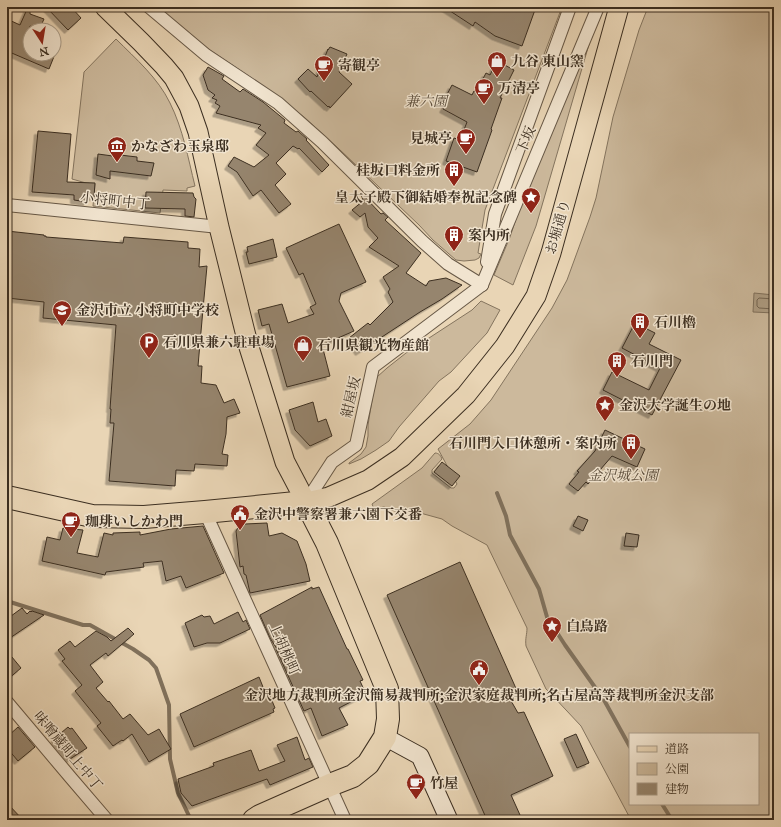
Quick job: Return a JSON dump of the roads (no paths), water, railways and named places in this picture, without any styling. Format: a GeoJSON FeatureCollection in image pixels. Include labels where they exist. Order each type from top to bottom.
{"type":"FeatureCollection","features":[{"type":"Feature","properties":{"kind":"highway"},"geometry":{"type":"LineString","coordinates":[[7,497],[92,516],[144,517],[306,502],[327,543],[387,689],[388,719],[385,737],[368,764],[353,776],[254,820]]}},
{"type":"Feature","properties":{"kind":"main road"},"geometry":{"type":"LineString","coordinates":[[105,7],[141,42],[174,78],[189,106],[198,132],[219,228],[248,344],[285,462],[306,502]]}},
{"type":"Feature","properties":{"kind":"main road","name":"お堀通り"},"geometry":{"type":"LineString","coordinates":[[306,502],[329,497],[368,480],[402,457],[466,395],[506,346],[536,296],[551,254],[619,7]]}},
{"type":"Feature","properties":{"kind":"street"},"geometry":{"type":"LineString","coordinates":[[150,7],[206,55],[278,103],[322,142],[422,241],[448,264],[482,285],[495,214],[570,7]]}},
{"type":"Feature","properties":{"kind":"street","name":"下坂"},"geometry":{"type":"LineString","coordinates":[[482,285],[598,7]]}},
{"type":"Feature","properties":{"kind":"street","name":"小将町中丁"},"geometry":{"type":"LineString","coordinates":[[7,205],[219,228]]}},
{"type":"Feature","properties":{"kind":"street","name":"紺屋坂"},"geometry":{"type":"LineString","coordinates":[[306,502],[332,462],[356,445],[373,367],[482,285]]}},
{"type":"Feature","properties":{"kind":"street","name":"上胡桃町"},"geometry":{"type":"LineString","coordinates":[[205,512],[345,820]]}},
{"type":"Feature","properties":{"kind":"street","name":"味噌蔵町上中丁"},"geometry":{"type":"LineString","coordinates":[[7,702],[107,820]]}},
{"type":"Feature","properties":{"kind":"street"},"geometry":{"type":"LineString","coordinates":[[385,737],[420,756],[449,820]]}},
{"type":"Feature","properties":{"kind":"water"},"geometry":{"type":"Polygon","coordinates":[[[754,293],[774,295],[774,313],[753,312],[754,293]]]}},
{"type":"Feature","properties":{"kind":"waterway"},"geometry":{"type":"LineString","coordinates":[[497,493],[506,516],[510,535],[539,589],[547,617],[604,700],[629,745]]}},
{"type":"Feature","properties":{"kind":"waterway"},"geometry":{"type":"LineString","coordinates":[[7,601],[83,625],[90,625],[133,649],[149,660],[156,668],[169,705],[170,759],[178,793],[191,820]]}},
{"type":"Feature","properties":{"kind":"waterway"},"geometry":{"type":"LineString","coordinates":[[663,805],[672,820]]}},
{"type":"Feature","properties":{"kind":"place","name":"九谷 東山窯"},"geometry":{"type":"Point","coordinates":[497,78]}},
{"type":"Feature","properties":{"kind":"place","name":"寄観亭"},"geometry":{"type":"Point","coordinates":[324,82]}},
{"type":"Feature","properties":{"kind":"place","name":"万清亭"},"geometry":{"type":"Point","coordinates":[484,105]}},
{"type":"Feature","properties":{"kind":"place","name":"見城亭"},"geometry":{"type":"Point","coordinates":[466,155]}},
{"type":"Feature","properties":{"kind":"place","name":"かなざわ玉泉邸"},"geometry":{"type":"Point","coordinates":[117,163]}},
{"type":"Feature","properties":{"kind":"place","name":"桂坂口料金所"},"geometry":{"type":"Point","coordinates":[454,187]}},
{"type":"Feature","properties":{"kind":"place","name":"皇太子殿下御結婚奉祝記念碑"},"geometry":{"type":"Point","coordinates":[531,214]}},
{"type":"Feature","properties":{"kind":"place","name":"案内所"},"geometry":{"type":"Point","coordinates":[454,252]}},
{"type":"Feature","properties":{"kind":"place","name":"金沢市立 小将町中学校"},"geometry":{"type":"Point","coordinates":[62,327]}},
{"type":"Feature","properties":{"kind":"place","name":"石川櫓"},"geometry":{"type":"Point","coordinates":[640,339]}},
{"type":"Feature","properties":{"kind":"place","name":"石川県兼六駐車場"},"geometry":{"type":"Point","coordinates":[149,359]}},
{"type":"Feature","properties":{"kind":"place","name":"石川県観光物産館"},"geometry":{"type":"Point","coordinates":[303,362]}},
{"type":"Feature","properties":{"kind":"place","name":"石川門"},"geometry":{"type":"Point","coordinates":[617,378]}},
{"type":"Feature","properties":{"kind":"place","name":"金沢大学誕生の地"},"geometry":{"type":"Point","coordinates":[605,422]}},
{"type":"Feature","properties":{"kind":"place","name":"石川門入口休憩所・案内所"},"geometry":{"type":"Point","coordinates":[631,460]}},
{"type":"Feature","properties":{"kind":"place","name":"金沢中警察署兼六園下交番"},"geometry":{"type":"Point","coordinates":[240,531]}},
{"type":"Feature","properties":{"kind":"place","name":"珈琲いしかわ門"},"geometry":{"type":"Point","coordinates":[71,538]}},
{"type":"Feature","properties":{"kind":"place","name":"白鳥路"},"geometry":{"type":"Point","coordinates":[552,643]}},
{"type":"Feature","properties":{"kind":"place","name":"金沢地方裁判所金沢簡易裁判所;金沢家庭裁判所;名古屋高等裁判所金沢支部"},"geometry":{"type":"Point","coordinates":[479,686]}},
{"type":"Feature","properties":{"kind":"place","name":"竹屋"},"geometry":{"type":"Point","coordinates":[416,800]}},
{"type":"Feature","properties":{"kind":"park label","name":"兼六園"},"geometry":{"type":"Point","coordinates":[426,101]}},
{"type":"Feature","properties":{"kind":"park label","name":"金沢城公園"},"geometry":{"type":"Point","coordinates":[623,475]}}]}
